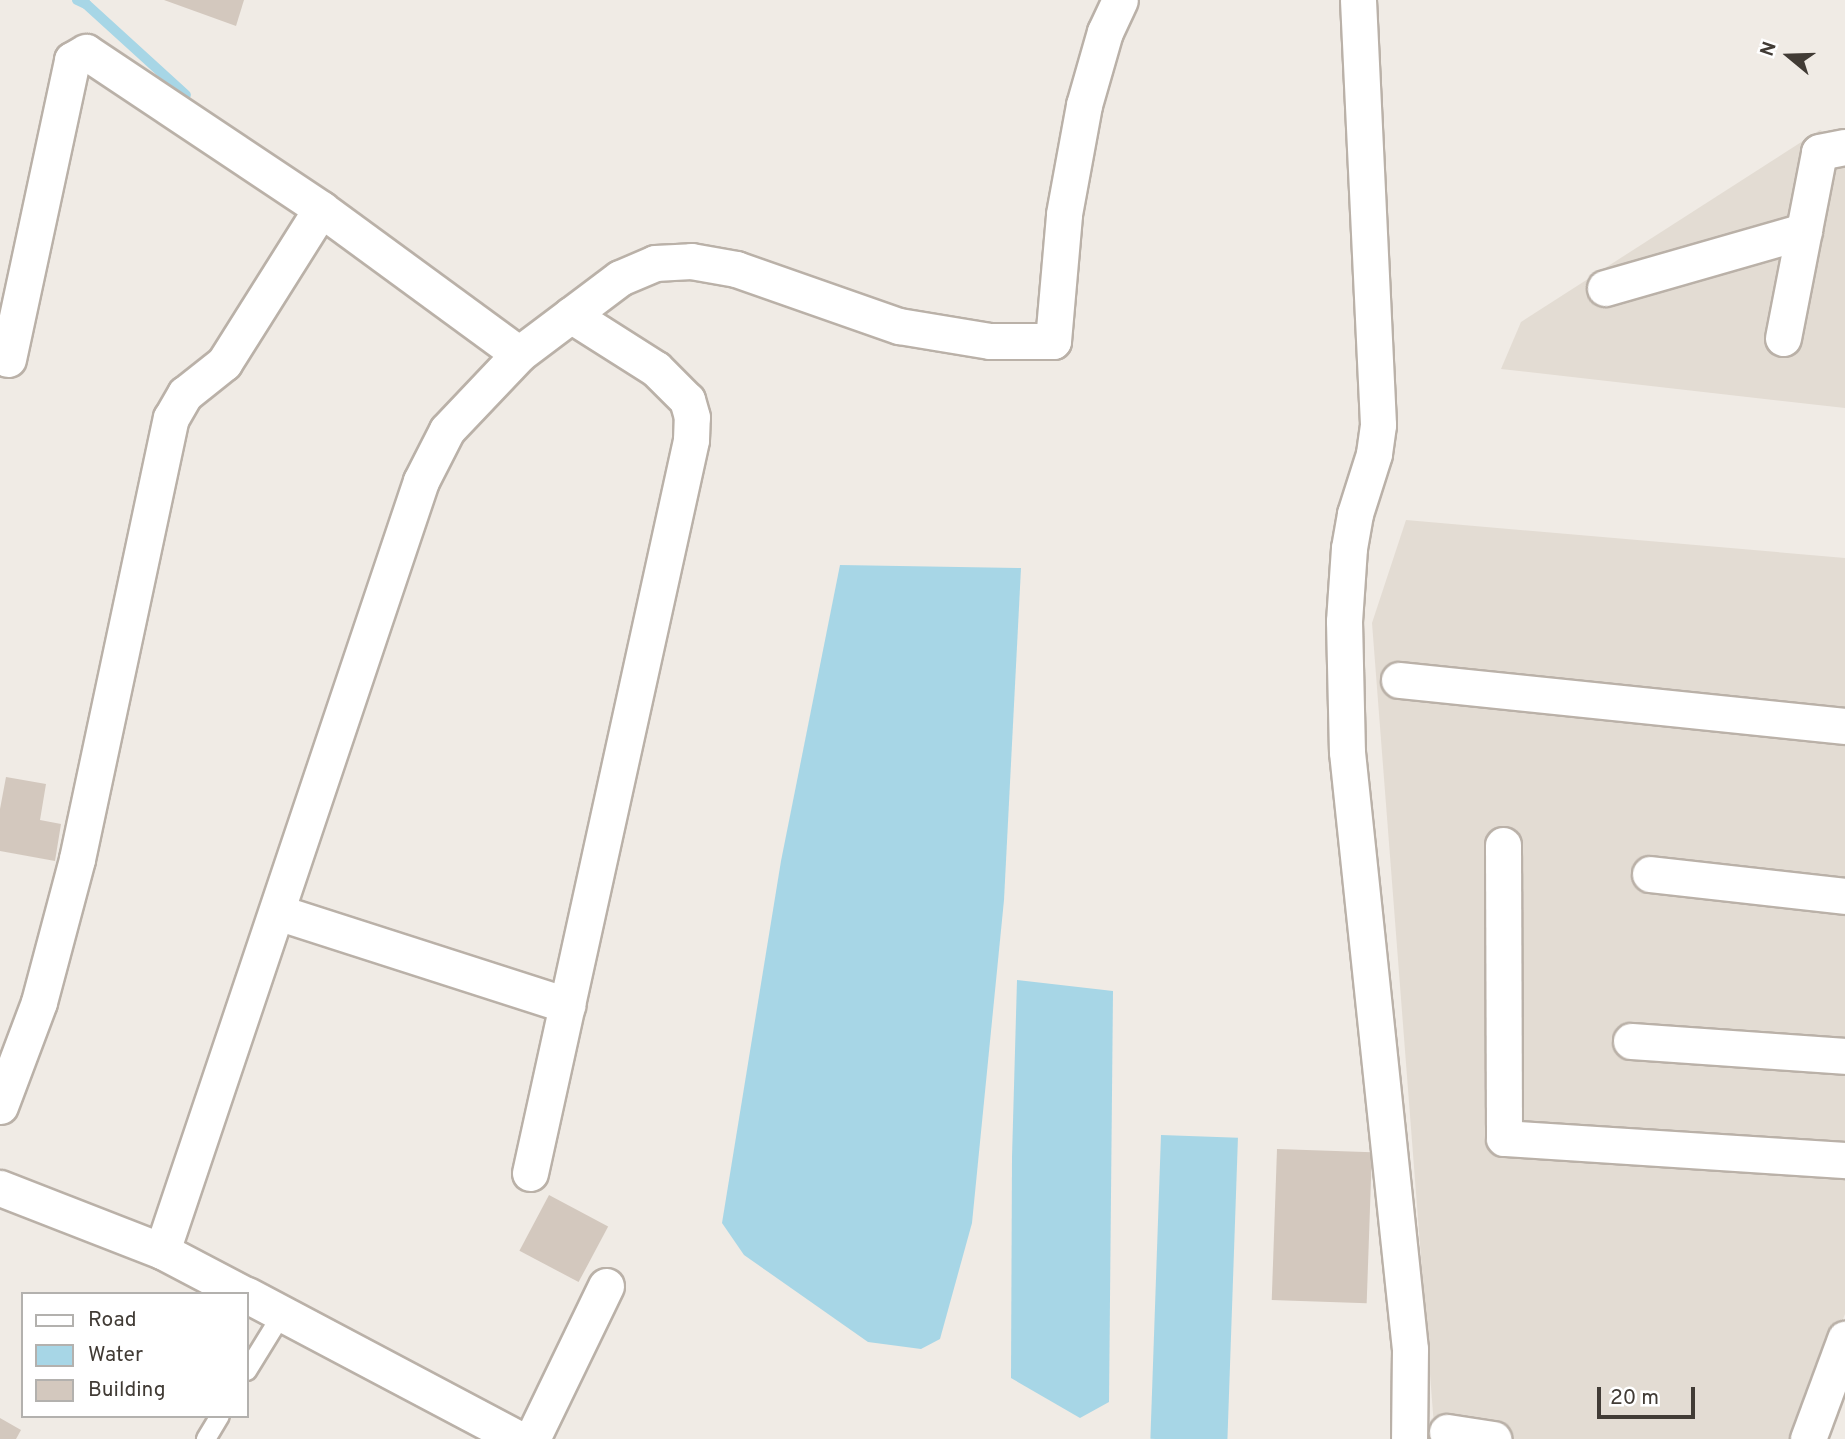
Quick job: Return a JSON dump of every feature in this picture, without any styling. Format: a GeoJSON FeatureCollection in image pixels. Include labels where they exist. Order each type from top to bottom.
{"type":"FeatureCollection","features":[{"type":"Feature","properties":{"kind":"street"},"geometry":{"type":"LineString","coordinates":[[162,1251],[421,481],[447,430],[519,354],[620,278],[655,263],[691,261],[736,269],[899,326],[990,341],[1053,341],[1064,214],[1084,105],[1105,32],[1120,0]]}},
{"type":"Feature","properties":{"kind":"street"},"geometry":{"type":"LineString","coordinates":[[1358,0],[1378,425],[1374,454],[1355,514],[1349,548],[1344,621],[1347,752],[1410,1349],[1409,1439]]}},
{"type":"Feature","properties":{"kind":"street"},"geometry":{"type":"LineString","coordinates":[[8,359],[72,60],[86,52],[321,209],[519,354]]}},
{"type":"Feature","properties":{"kind":"street"},"geometry":{"type":"LineString","coordinates":[[1783,338],[1819,152],[1845,146]]}},
{"type":"Feature","properties":{"kind":"street"},"geometry":{"type":"LineString","coordinates":[[0,1106],[39,1002],[77,859],[171,418],[185,394],[224,362],[321,209]]}},
{"type":"Feature","properties":{"kind":"street"},"geometry":{"type":"LineString","coordinates":[[1605,288],[1804,231]]}},
{"type":"Feature","properties":{"kind":"street"},"geometry":{"type":"LineString","coordinates":[[530,1173],[691,440],[692,417],[687,400],[656,369],[571,315]]}},
{"type":"Feature","properties":{"kind":"street"},"geometry":{"type":"LineString","coordinates":[[1399,680],[1845,726]]}},
{"type":"Feature","properties":{"kind":"street"},"geometry":{"type":"LineString","coordinates":[[1503,845],[1504,1139],[1845,1160]]}},
{"type":"Feature","properties":{"kind":"street"},"geometry":{"type":"LineString","coordinates":[[1650,874],[1845,896]]}},
{"type":"Feature","properties":{"kind":"street"},"geometry":{"type":"LineString","coordinates":[[276,912],[567,1005]]}},
{"type":"Feature","properties":{"kind":"street"},"geometry":{"type":"LineString","coordinates":[[1631,1041],[1845,1056]]}},
{"type":"Feature","properties":{"kind":"street"},"geometry":{"type":"LineString","coordinates":[[0,1188],[162,1251],[241,1292]]}},
{"type":"Feature","properties":{"kind":"street"},"geometry":{"type":"LineString","coordinates":[[533,1439],[606,1286]]}},
{"type":"Feature","properties":{"kind":"street"},"geometry":{"type":"LineString","coordinates":[[248,1296],[519,1439]]}},
{"type":"Feature","properties":{"kind":"street"},"geometry":{"type":"LineString","coordinates":[[1808,1439],[1845,1339]]}},
{"type":"Feature","properties":{"kind":"street"},"geometry":{"type":"LineString","coordinates":[[1447,1432],[1493,1439]]}},
{"type":"Feature","properties":{"kind":"lane"},"geometry":{"type":"LineString","coordinates":[[248,1369],[282,1314]]}},
{"type":"Feature","properties":{"kind":"lane"},"geometry":{"type":"LineString","coordinates":[[206,1439],[219,1418]]}},
{"type":"Feature","properties":{"kind":"shaded area"},"geometry":{"type":"Polygon","coordinates":[[[1820,130],[1845,144],[1845,408],[1501,369],[1521,322],[1820,130]]]}},
{"type":"Feature","properties":{"kind":"shaded area"},"geometry":{"type":"Polygon","coordinates":[[[1406,520],[1845,558],[1845,1314],[1799,1439],[1435,1439],[1372,623],[1406,520]]]}},
{"type":"Feature","properties":{"kind":"water"},"geometry":{"type":"Polygon","coordinates":[[[840,565],[1021,568],[1004,900],[972,1223],[940,1339],[921,1349],[868,1342],[744,1255],[722,1223],[781,861],[840,565]]]}},
{"type":"Feature","properties":{"kind":"water"},"geometry":{"type":"Polygon","coordinates":[[[1017,980],[1113,991],[1109,1402],[1080,1418],[1011,1378],[1012,1157],[1017,980]]]}},
{"type":"Feature","properties":{"kind":"water"},"geometry":{"type":"Polygon","coordinates":[[[1161,1135],[1238,1138],[1227,1439],[1150,1439],[1161,1135]]]}},
{"type":"Feature","properties":{"kind":"building"},"geometry":{"type":"Polygon","coordinates":[[[164,0],[244,0],[236,26],[164,0]]]}},
{"type":"Feature","properties":{"kind":"building"},"geometry":{"type":"Polygon","coordinates":[[[6,777],[46,784],[40,820],[61,824],[55,861],[0,851],[0,809],[6,777]]]}},
{"type":"Feature","properties":{"kind":"building"},"geometry":{"type":"Polygon","coordinates":[[[1277,1149],[1372,1152],[1367,1303],[1272,1300],[1277,1149]]]}},
{"type":"Feature","properties":{"kind":"building"},"geometry":{"type":"Polygon","coordinates":[[[549,1195],[608,1226],[579,1282],[519,1251],[549,1195]]]}},
{"type":"Feature","properties":{"kind":"building"},"geometry":{"type":"Polygon","coordinates":[[[0,1418],[21,1430],[16,1439],[0,1439],[0,1418]]]}},
{"type":"Feature","properties":{"kind":"waterway"},"geometry":{"type":"LineString","coordinates":[[77,0],[86,4],[186,95]]}}]}
